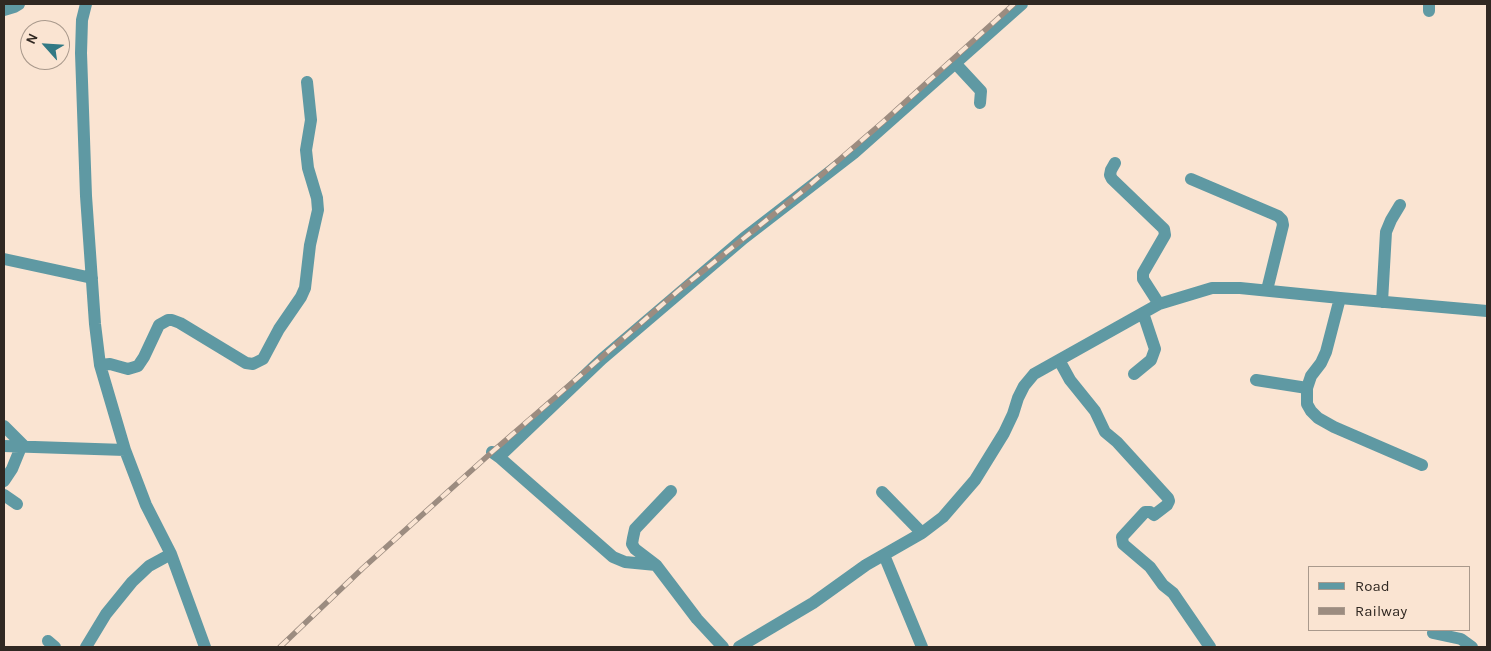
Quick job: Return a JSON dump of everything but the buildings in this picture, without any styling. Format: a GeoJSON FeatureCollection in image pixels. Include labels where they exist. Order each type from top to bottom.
{"type":"FeatureCollection","features":[{"type":"Feature","properties":{"kind":"street"},"geometry":{"type":"LineString","coordinates":[[4,9],[19,4]]}},
{"type":"Feature","properties":{"kind":"street"},"geometry":{"type":"LineString","coordinates":[[86,4],[82,20],[81,53],[86,196],[95,324],[100,365],[125,450],[146,505],[171,554],[204,647]]}},
{"type":"Feature","properties":{"kind":"street"},"geometry":{"type":"LineString","coordinates":[[656,565],[625,562],[613,557],[495,455],[602,358],[744,238],[854,153],[1022,4]]}},
{"type":"Feature","properties":{"kind":"street"},"geometry":{"type":"LineString","coordinates":[[955,63],[981,90],[980,103]]}},
{"type":"Feature","properties":{"kind":"street"},"geometry":{"type":"LineString","coordinates":[[100,365],[110,364],[128,369],[138,366],[159,325],[168,320],[180,323],[246,362],[253,364],[263,359],[279,329],[301,298],[305,288],[310,245],[318,210],[317,198],[308,168],[306,150],[311,120],[307,82]]}},
{"type":"Feature","properties":{"kind":"street"},"geometry":{"type":"LineString","coordinates":[[1115,163],[1110,175],[1112,179],[1164,229],[1165,235],[1142,273],[1142,279],[1159,304]]}},
{"type":"Feature","properties":{"kind":"street"},"geometry":{"type":"LineString","coordinates":[[1191,179],[1278,216],[1282,220],[1283,225],[1267,290]]}},
{"type":"Feature","properties":{"kind":"street"},"geometry":{"type":"LineString","coordinates":[[1382,302],[1386,232],[1390,220],[1400,206]]}},
{"type":"Feature","properties":{"kind":"street"},"geometry":{"type":"LineString","coordinates":[[4,259],[92,278]]}},
{"type":"Feature","properties":{"kind":"street"},"geometry":{"type":"LineString","coordinates":[[739,647],[813,603],[866,566],[922,533],[942,516],[975,480],[1004,433],[1024,386],[1034,374],[1159,304],[1212,288],[1240,288],[1487,311]]}},
{"type":"Feature","properties":{"kind":"street"},"geometry":{"type":"LineString","coordinates":[[1340,298],[1326,352],[1321,363],[1311,376],[1307,388],[1307,404],[1318,418],[1334,427],[1422,465]]}},
{"type":"Feature","properties":{"kind":"street"},"geometry":{"type":"LineString","coordinates":[[1134,374],[1151,360],[1155,349],[1143,313]]}},
{"type":"Feature","properties":{"kind":"street"},"geometry":{"type":"LineString","coordinates":[[1059,360],[1070,380],[1095,411],[1105,432],[1117,442],[1168,498],[1167,505],[1154,514],[1144,512],[1122,537],[1123,544],[1150,567],[1163,585],[1174,593],[1210,647]]}},
{"type":"Feature","properties":{"kind":"street"},"geometry":{"type":"LineString","coordinates":[[1256,380],[1307,388]]}},
{"type":"Feature","properties":{"kind":"street"},"geometry":{"type":"LineString","coordinates":[[4,426],[23,446]]}},
{"type":"Feature","properties":{"kind":"street"},"geometry":{"type":"LineString","coordinates":[[4,446],[125,450]]}},
{"type":"Feature","properties":{"kind":"street"},"geometry":{"type":"LineString","coordinates":[[4,481],[23,446]]}},
{"type":"Feature","properties":{"kind":"street"},"geometry":{"type":"LineString","coordinates":[[671,491],[635,529],[632,544],[635,549],[656,565],[697,618],[723,647]]}},
{"type":"Feature","properties":{"kind":"street"},"geometry":{"type":"LineString","coordinates":[[882,492],[922,533]]}},
{"type":"Feature","properties":{"kind":"street"},"geometry":{"type":"LineString","coordinates":[[4,495],[17,504]]}},
{"type":"Feature","properties":{"kind":"street"},"geometry":{"type":"LineString","coordinates":[[86,647],[106,614],[132,582],[149,566],[171,554]]}},
{"type":"Feature","properties":{"kind":"street"},"geometry":{"type":"LineString","coordinates":[[884,555],[922,647]]}},
{"type":"Feature","properties":{"kind":"street"},"geometry":{"type":"LineString","coordinates":[[1433,633],[1462,639],[1472,647]]}},
{"type":"Feature","properties":{"kind":"railway"},"geometry":{"type":"LineString","coordinates":[[280,647],[363,568],[492,452],[678,291],[804,190],[1014,4]]}}]}
